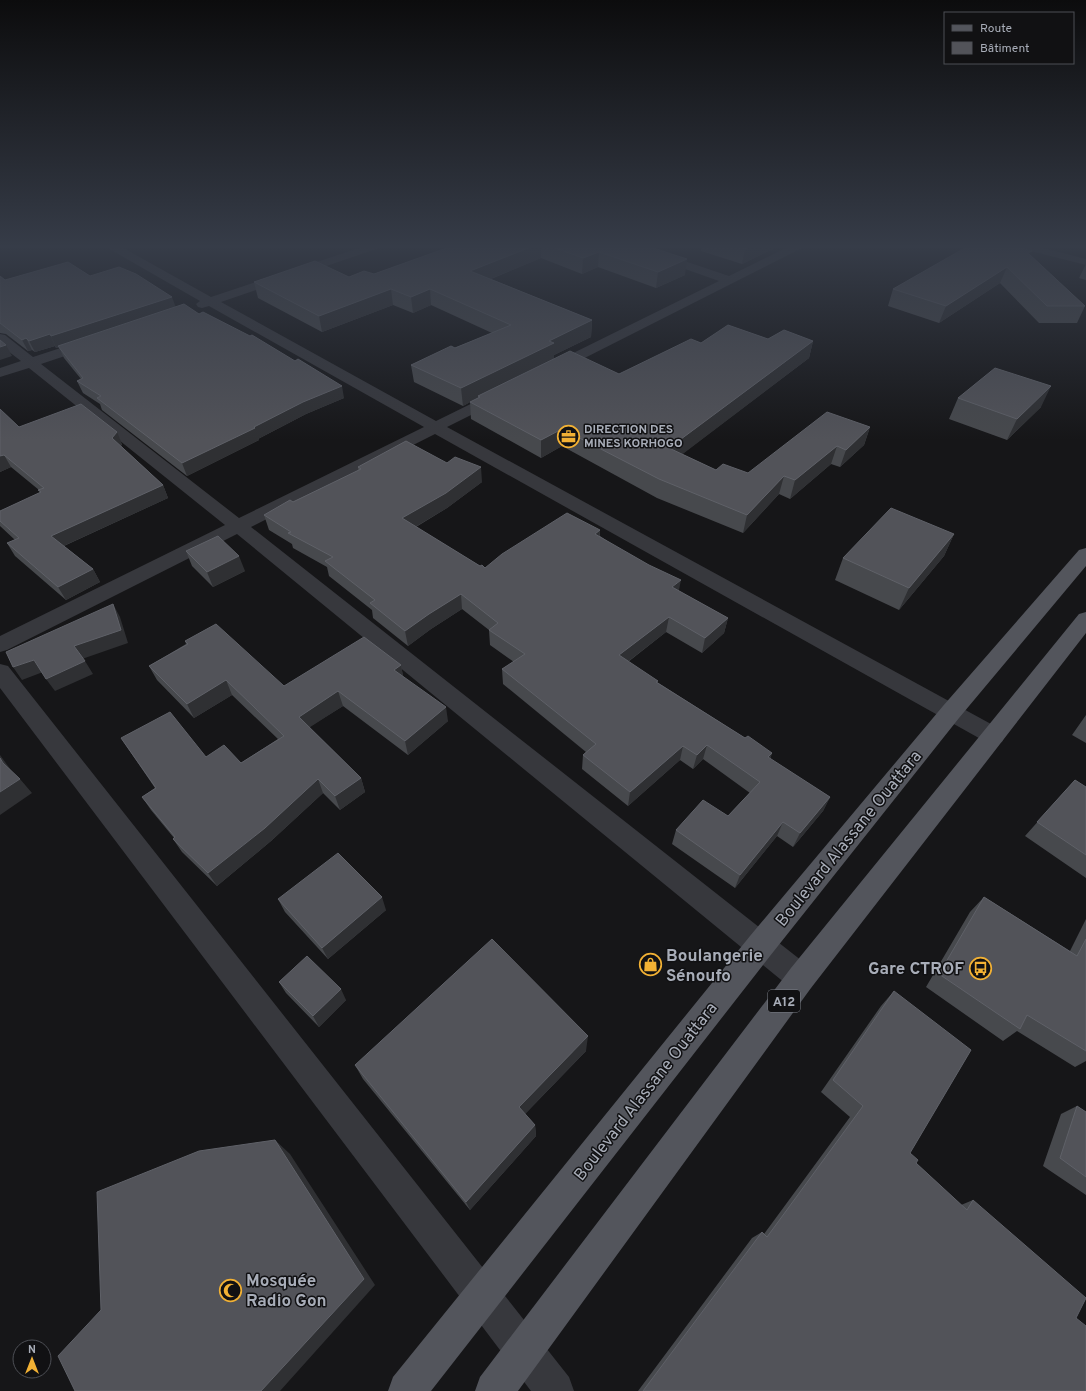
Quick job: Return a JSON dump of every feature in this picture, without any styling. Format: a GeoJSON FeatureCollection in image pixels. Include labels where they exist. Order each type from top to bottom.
{"type":"FeatureCollection","features":[{"type":"Feature","properties":{"kind":"main road","name":"Boulevard Alassane Ouattara"},"geometry":{"type":"LineString","coordinates":[[407,1391],[760,946],[951,712],[1086,554]]}},
{"type":"Feature","properties":{"kind":"main road","name":"A12"},"geometry":{"type":"LineString","coordinates":[[494,1391],[801,978],[1086,619]]}},
{"type":"Feature","properties":{"kind":"street"},"geometry":{"type":"LineString","coordinates":[[226,310],[994,736]]}},
{"type":"Feature","properties":{"kind":"street"},"geometry":{"type":"LineString","coordinates":[[540,375],[669,310]]}},
{"type":"Feature","properties":{"kind":"street"},"geometry":{"type":"LineString","coordinates":[[0,338],[238,526],[801,978]]}},
{"type":"Feature","properties":{"kind":"street"},"geometry":{"type":"LineString","coordinates":[[0,374],[98,340]]}},
{"type":"Feature","properties":{"kind":"street"},"geometry":{"type":"LineString","coordinates":[[0,645],[512,389]]}},
{"type":"Feature","properties":{"kind":"street"},"geometry":{"type":"LineString","coordinates":[[0,672],[555,1391]]}},
{"type":"Feature","properties":{"kind":"building"},"geometry":{"type":"Polygon","coordinates":[[[0,310],[132,310],[51,336],[50,334],[29,341],[26,338],[22,340],[0,323],[0,310]]]}},
{"type":"Feature","properties":{"kind":"building"},"geometry":{"type":"Polygon","coordinates":[[[166,310],[193,310],[199,314],[203,312],[250,336],[252,335],[295,361],[298,359],[342,386],[303,402],[254,427],[255,428],[182,463],[97,398],[101,396],[77,381],[83,378],[58,346],[166,310]]]}},
{"type":"Feature","properties":{"kind":"building"},"geometry":{"type":"Polygon","coordinates":[[[307,310],[335,310],[319,316],[307,310]]]}},
{"type":"Feature","properties":{"kind":"building"},"geometry":{"type":"Polygon","coordinates":[[[477,310],[567,310],[592,320],[549,341],[554,343],[461,388],[411,365],[451,346],[455,348],[511,325],[477,310]]]}},
{"type":"Feature","properties":{"kind":"building"},"geometry":{"type":"Polygon","coordinates":[[[728,325],[768,339],[784,330],[813,341],[669,448],[716,470],[723,464],[748,473],[827,412],[870,427],[846,450],[837,446],[795,480],[784,476],[747,515],[659,479],[562,429],[541,440],[470,402],[480,397],[478,396],[570,351],[619,374],[691,339],[701,343],[728,325]]]}},
{"type":"Feature","properties":{"kind":"building"},"geometry":{"type":"Polygon","coordinates":[[[0,340],[6,345],[0,347],[0,340]]]}},
{"type":"Feature","properties":{"kind":"building"},"geometry":{"type":"Polygon","coordinates":[[[995,368],[1051,386],[1017,419],[958,398],[995,368]]]}},
{"type":"Feature","properties":{"kind":"building"},"geometry":{"type":"Polygon","coordinates":[[[81,404],[117,432],[112,438],[163,485],[51,536],[93,569],[58,587],[7,543],[19,538],[0,521],[0,511],[41,492],[38,490],[44,488],[4,455],[0,456],[0,409],[19,427],[81,404]]]}},
{"type":"Feature","properties":{"kind":"building"},"geometry":{"type":"Polygon","coordinates":[[[406,441],[447,463],[455,457],[481,467],[446,493],[402,518],[480,566],[482,565],[485,568],[502,554],[567,513],[600,530],[595,534],[649,565],[681,580],[672,587],[728,618],[705,638],[669,617],[619,655],[658,681],[656,682],[745,738],[748,736],[772,753],[768,757],[830,797],[800,833],[783,822],[740,875],[676,830],[703,800],[728,816],[760,782],[707,745],[697,755],[683,746],[630,792],[583,755],[596,744],[502,669],[525,654],[489,630],[498,623],[461,594],[405,631],[370,603],[375,600],[325,561],[333,557],[288,533],[291,532],[264,515],[290,500],[293,502],[361,469],[358,467],[406,441]]]}},
{"type":"Feature","properties":{"kind":"building"},"geometry":{"type":"Polygon","coordinates":[[[891,508],[954,534],[909,588],[843,558],[891,508]]]}},
{"type":"Feature","properties":{"kind":"building"},"geometry":{"type":"Polygon","coordinates":[[[218,536],[239,556],[207,572],[186,551],[218,536]]]}},
{"type":"Feature","properties":{"kind":"building"},"geometry":{"type":"Polygon","coordinates":[[[113,604],[121,630],[74,646],[85,661],[46,679],[34,660],[13,667],[6,652],[113,604]]]}},
{"type":"Feature","properties":{"kind":"building"},"geometry":{"type":"Polygon","coordinates":[[[216,624],[284,686],[364,637],[401,665],[394,670],[446,707],[405,741],[338,691],[299,717],[361,778],[335,796],[318,779],[265,828],[208,873],[173,839],[175,837],[142,797],[156,788],[121,738],[170,712],[206,757],[224,745],[241,763],[284,736],[226,680],[187,704],[149,666],[188,644],[185,641],[216,624]]]}},
{"type":"Feature","properties":{"kind":"building"},"geometry":{"type":"Polygon","coordinates":[[[0,758],[3,763],[20,779],[0,792],[0,758]]]}},
{"type":"Feature","properties":{"kind":"building"},"geometry":{"type":"Polygon","coordinates":[[[1075,780],[1086,787],[1086,855],[1037,822],[1075,780]]]}},
{"type":"Feature","properties":{"kind":"building"},"geometry":{"type":"Polygon","coordinates":[[[338,853],[382,897],[322,948],[278,899],[338,853]]]}},
{"type":"Feature","properties":{"kind":"building"},"geometry":{"type":"Polygon","coordinates":[[[984,897],[1077,956],[1086,939],[1086,1051],[1027,1015],[1020,1029],[939,974],[984,897]]]}},
{"type":"Feature","properties":{"kind":"building"},"geometry":{"type":"Polygon","coordinates":[[[492,939],[588,1036],[519,1107],[535,1125],[466,1202],[355,1065],[492,939]]]}},
{"type":"Feature","properties":{"kind":"building"},"geometry":{"type":"Polygon","coordinates":[[[307,956],[341,989],[313,1016],[279,982],[307,956]]]}},
{"type":"Feature","properties":{"kind":"building"},"geometry":{"type":"Polygon","coordinates":[[[894,991],[971,1050],[910,1153],[918,1160],[916,1163],[967,1210],[973,1200],[1086,1298],[1076,1318],[1086,1326],[1086,1391],[643,1391],[762,1232],[767,1237],[863,1106],[833,1080],[894,991]]]}},
{"type":"Feature","properties":{"kind":"building"},"geometry":{"type":"Polygon","coordinates":[[[1077,1106],[1086,1112],[1086,1177],[1060,1158],[1077,1106]]]}},
{"type":"Feature","properties":{"kind":"building"},"geometry":{"type":"Polygon","coordinates":[[[275,1140],[364,1279],[261,1391],[75,1391],[58,1356],[101,1310],[97,1192],[199,1151],[275,1140]]]}},
{"type":"Feature","properties":{"kind":"place","name":"DIRECTION DES MINES KORHOGO"},"geometry":{"type":"Point","coordinates":[568,436]}},
{"type":"Feature","properties":{"kind":"place","name":"Boulangerie Sénoufo"},"geometry":{"type":"Point","coordinates":[651,965]}},
{"type":"Feature","properties":{"kind":"place","name":"Gare CTROF"},"geometry":{"type":"Point","coordinates":[980,968]}},
{"type":"Feature","properties":{"kind":"place","name":"Mosquée Radio Gon"},"geometry":{"type":"Point","coordinates":[231,1290]}}]}
